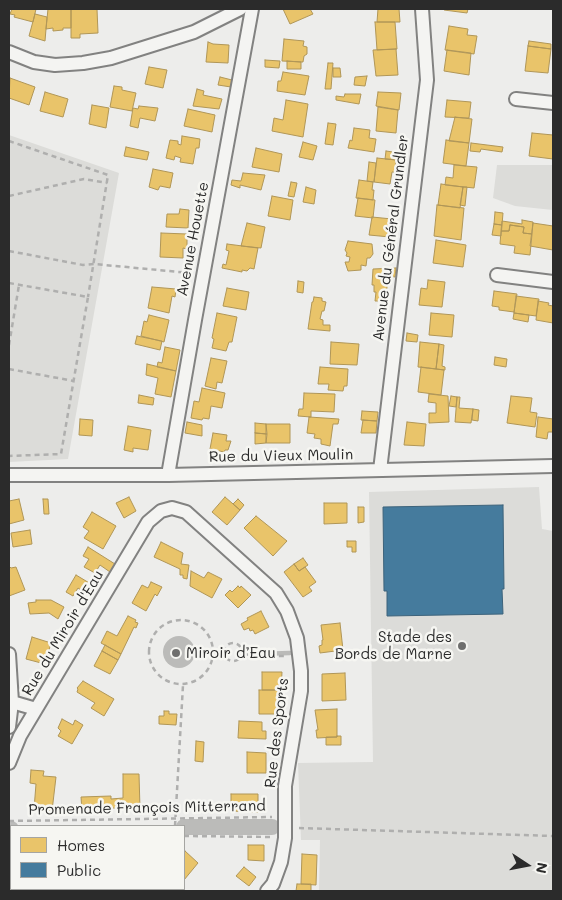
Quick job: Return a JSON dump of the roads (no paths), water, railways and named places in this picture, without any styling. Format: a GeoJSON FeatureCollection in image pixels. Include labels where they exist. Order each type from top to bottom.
{"type":"FeatureCollection","features":[{"type":"Feature","properties":{"kind":"street"},"geometry":{"type":"LineString","coordinates":[[9,52],[34,62],[55,65],[111,58],[194,32],[240,9]]}},
{"type":"Feature","properties":{"kind":"street","name":"Avenue Houette"},"geometry":{"type":"LineString","coordinates":[[168,475],[252,9]]}},
{"type":"Feature","properties":{"kind":"street","name":"Avenue du Général Grundler"},"geometry":{"type":"LineString","coordinates":[[380,470],[427,80],[422,9]]}},
{"type":"Feature","properties":{"kind":"street"},"geometry":{"type":"LineString","coordinates":[[516,99],[553,104]]}},
{"type":"Feature","properties":{"kind":"street"},"geometry":{"type":"LineString","coordinates":[[497,275],[553,282]]}},
{"type":"Feature","properties":{"kind":"street","name":"Rue du Vieux Moulin"},"geometry":{"type":"LineString","coordinates":[[9,475],[168,475],[553,466]]}},
{"type":"Feature","properties":{"kind":"street","name":"Rue des Sports"},"geometry":{"type":"LineString","coordinates":[[148,522],[160,511],[172,508],[186,512],[276,594],[287,611],[297,638],[300,655],[301,691],[285,786],[285,828],[282,862],[273,884],[267,891]]}},
{"type":"Feature","properties":{"kind":"street","name":"Rue du Miroir d'Eau"},"geometry":{"type":"LineString","coordinates":[[9,763],[20,736],[148,522]]}},
{"type":"Feature","properties":{"kind":"street"},"geometry":{"type":"LineString","coordinates":[[9,654],[12,702],[9,727]]}},
{"type":"Feature","properties":{"kind":"street"},"geometry":{"type":"LineString","coordinates":[[12,702],[36,709]]}},
{"type":"Feature","properties":{"kind":"waterway"},"geometry":{"type":"LineString","coordinates":[[257,654],[290,653]]}},
{"type":"Feature","properties":{"kind":"waterway"},"geometry":{"type":"LineString","coordinates":[[185,827],[272,827]]}},
{"type":"Feature","properties":{"kind":"place","name":"Stade des Bords de Marne"},"geometry":{"type":"Point","coordinates":[462,646]}},
{"type":"Feature","properties":{"kind":"place","name":"Miroir d’Eau"},"geometry":{"type":"Point","coordinates":[176,653]}}]}
